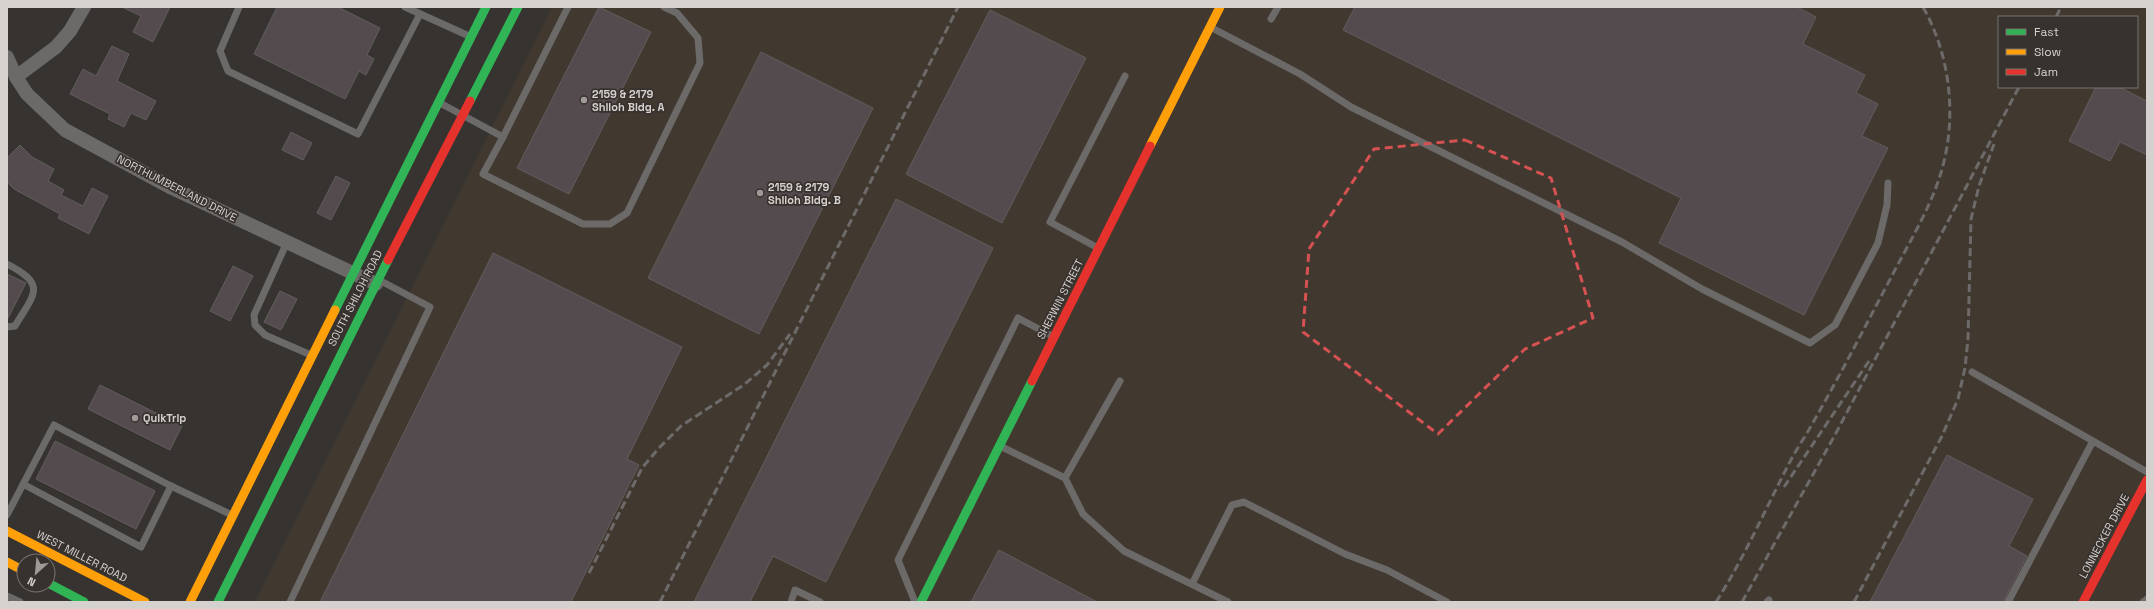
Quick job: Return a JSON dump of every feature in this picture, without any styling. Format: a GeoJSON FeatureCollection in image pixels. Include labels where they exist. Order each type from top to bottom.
{"type":"FeatureCollection","features":[{"type":"Feature","properties":{"kind":"main road","name":"SOUTH SHILOH ROAD"},"geometry":{"type":"LineString","coordinates":[[190,602],[314,356],[486,7]]}},
{"type":"Feature","properties":{"kind":"main road","name":"SOUTH SHILOH ROAD"},"geometry":{"type":"LineString","coordinates":[[218,602],[377,282],[518,7]]}},
{"type":"Feature","properties":{"kind":"main road","name":"SHERWIN STREET"},"geometry":{"type":"LineString","coordinates":[[921,602],[1220,7]]}},
{"type":"Feature","properties":{"kind":"main road","name":"LONNECKER DRIVE"},"geometry":{"type":"LineString","coordinates":[[2083,602],[2147,480]]}},
{"type":"Feature","properties":{"kind":"main road","name":"WEST MILLER ROAD"},"geometry":{"type":"LineString","coordinates":[[7,531],[146,602]]}},
{"type":"Feature","properties":{"kind":"main road"},"geometry":{"type":"LineString","coordinates":[[56,587],[81,601]]}},
{"type":"Feature","properties":{"kind":"street"},"geometry":{"type":"LineString","coordinates":[[16,78],[56,47],[70,31],[84,7]]}},
{"type":"Feature","properties":{"kind":"street","name":"NORTHUMBERLAND DRIVE"},"geometry":{"type":"LineString","coordinates":[[7,57],[16,78],[27,94],[66,130],[172,188],[354,274],[377,282]]}},
{"type":"Feature","properties":{"kind":"lane"},"geometry":{"type":"LineString","coordinates":[[239,7],[220,51],[228,71],[358,134],[420,14]]}},
{"type":"Feature","properties":{"kind":"lane"},"geometry":{"type":"LineString","coordinates":[[405,7],[471,37]]}},
{"type":"Feature","properties":{"kind":"lane"},"geometry":{"type":"LineString","coordinates":[[568,7],[483,174],[584,224],[610,224],[627,213],[700,63],[698,38],[677,13],[664,7]]}},
{"type":"Feature","properties":{"kind":"lane"},"geometry":{"type":"LineString","coordinates":[[1272,19],[1278,7]]}},
{"type":"Feature","properties":{"kind":"lane"},"geometry":{"type":"LineString","coordinates":[[1210,27],[1300,74],[1351,107],[1622,242],[1702,289],[1810,343],[1835,325],[1878,243],[1887,205],[1888,183]]}},
{"type":"Feature","properties":{"kind":"lane"},"geometry":{"type":"LineString","coordinates":[[1098,248],[1050,222],[1125,76]]}},
{"type":"Feature","properties":{"kind":"lane"},"geometry":{"type":"LineString","coordinates":[[438,102],[502,137]]}},
{"type":"Feature","properties":{"kind":"lane"},"geometry":{"type":"LineString","coordinates":[[287,242],[254,315],[255,325],[265,335],[314,356]]}},
{"type":"Feature","properties":{"kind":"lane"},"geometry":{"type":"LineString","coordinates":[[7,264],[30,277],[34,285],[34,293],[14,326],[7,327]]}},
{"type":"Feature","properties":{"kind":"lane"},"geometry":{"type":"LineString","coordinates":[[290,602],[430,307],[377,282]]}},
{"type":"Feature","properties":{"kind":"lane"},"geometry":{"type":"LineString","coordinates":[[915,602],[898,560],[1018,318],[1054,337]]}},
{"type":"Feature","properties":{"kind":"lane"},"geometry":{"type":"LineString","coordinates":[[1972,372],[2147,472]]}},
{"type":"Feature","properties":{"kind":"lane"},"geometry":{"type":"LineString","coordinates":[[1065,478],[1120,381]]}},
{"type":"Feature","properties":{"kind":"lane"},"geometry":{"type":"LineString","coordinates":[[7,515],[54,425],[171,486],[233,515]]}},
{"type":"Feature","properties":{"kind":"lane"},"geometry":{"type":"LineString","coordinates":[[2008,602],[2093,441]]}},
{"type":"Feature","properties":{"kind":"lane"},"geometry":{"type":"LineString","coordinates":[[1000,446],[1065,478],[1083,514],[1124,551],[1228,602]]}},
{"type":"Feature","properties":{"kind":"lane"},"geometry":{"type":"LineString","coordinates":[[23,484],[141,546],[171,486]]}},
{"type":"Feature","properties":{"kind":"lane"},"geometry":{"type":"LineString","coordinates":[[1192,584],[1232,505],[1244,502],[1345,554],[1387,570],[1447,602]]}},
{"type":"Feature","properties":{"kind":"lane"},"geometry":{"type":"LineString","coordinates":[[791,602],[795,590],[820,602]]}},
{"type":"Feature","properties":{"kind":"lane"},"geometry":{"type":"LineString","coordinates":[[7,596],[20,602]]}},
{"type":"Feature","properties":{"kind":"lane"},"geometry":{"type":"LineString","coordinates":[[2143,602],[2147,599]]}},
{"type":"Feature","properties":{"kind":"highlighted area"},"geometry":{"type":"Polygon","coordinates":[[[1465,140],[1551,178],[1593,318],[1525,349],[1438,434],[1303,332],[1309,249],[1374,149],[1465,140]]]}},
{"type":"Feature","properties":{"kind":"shaded area"},"geometry":{"type":"Polygon","coordinates":[[[552,7],[2147,7],[2147,602],[255,602],[552,7]]]}},
{"type":"Feature","properties":{"kind":"building"},"geometry":{"type":"Polygon","coordinates":[[[122,7],[170,7],[153,42],[133,32],[141,16],[122,7]]]}},
{"type":"Feature","properties":{"kind":"building"},"geometry":{"type":"Polygon","coordinates":[[[277,7],[338,7],[380,28],[367,55],[374,59],[366,75],[359,71],[345,99],[254,54],[277,7]]]}},
{"type":"Feature","properties":{"kind":"building","name":"2159 & 2179 Shiloh Bldg. A"},"geometry":{"type":"Polygon","coordinates":[[[599,7],[651,32],[569,194],[517,168],[599,7]]]}},
{"type":"Feature","properties":{"kind":"building"},"geometry":{"type":"Polygon","coordinates":[[[1355,7],[1797,7],[1816,17],[1803,44],[1865,75],[1856,93],[1878,104],[1862,136],[1888,148],[1804,315],[1659,243],[1681,198],[1343,30],[1355,7]]]}},
{"type":"Feature","properties":{"kind":"building"},"geometry":{"type":"Polygon","coordinates":[[[990,10],[1086,58],[1002,223],[906,174],[990,10]]]}},
{"type":"Feature","properties":{"kind":"building"},"geometry":{"type":"Polygon","coordinates":[[[112,46],[129,54],[117,81],[156,101],[146,120],[131,113],[124,127],[108,119],[110,114],[70,94],[83,69],[96,76],[112,46]]]}},
{"type":"Feature","properties":{"kind":"building","name":"2159 & 2179 Shiloh Bldg. B"},"geometry":{"type":"Polygon","coordinates":[[[761,52],[873,108],[759,334],[648,278],[761,52]]]}},
{"type":"Feature","properties":{"kind":"building"},"geometry":{"type":"Polygon","coordinates":[[[2096,88],[2121,88],[2147,101],[2147,155],[2120,142],[2110,161],[2069,141],[2096,88]]]}},
{"type":"Feature","properties":{"kind":"building"},"geometry":{"type":"Polygon","coordinates":[[[291,132],[312,143],[303,160],[282,150],[291,132]]]}},
{"type":"Feature","properties":{"kind":"building"},"geometry":{"type":"Polygon","coordinates":[[[20,145],[32,157],[54,169],[48,181],[64,190],[61,195],[83,206],[92,188],[108,196],[89,234],[58,218],[60,214],[14,189],[7,182],[7,158],[20,145]]]}},
{"type":"Feature","properties":{"kind":"building"},"geometry":{"type":"Polygon","coordinates":[[[336,176],[350,183],[331,220],[317,213],[336,176]]]}},
{"type":"Feature","properties":{"kind":"building"},"geometry":{"type":"Polygon","coordinates":[[[896,199],[993,248],[826,582],[773,556],[750,602],[694,602],[896,199]]]}},
{"type":"Feature","properties":{"kind":"building"},"geometry":{"type":"Polygon","coordinates":[[[493,253],[682,347],[627,459],[639,465],[571,602],[320,602],[493,253]]]}},
{"type":"Feature","properties":{"kind":"building"},"geometry":{"type":"Polygon","coordinates":[[[233,266],[253,276],[230,321],[210,311],[233,266]]]}},
{"type":"Feature","properties":{"kind":"building"},"geometry":{"type":"Polygon","coordinates":[[[7,274],[26,283],[7,320],[7,274]]]}},
{"type":"Feature","properties":{"kind":"building"},"geometry":{"type":"Polygon","coordinates":[[[280,291],[297,299],[281,330],[264,322],[280,291]]]}},
{"type":"Feature","properties":{"kind":"building","name":"QuikTrip"},"geometry":{"type":"Polygon","coordinates":[[[100,385],[182,426],[170,450],[88,409],[100,385]]]}},
{"type":"Feature","properties":{"kind":"building"},"geometry":{"type":"Polygon","coordinates":[[[55,441],[155,491],[136,529],[36,479],[55,441]]]}},
{"type":"Feature","properties":{"kind":"building"},"geometry":{"type":"Polygon","coordinates":[[[1947,455],[2033,499],[2009,546],[2027,556],[2003,602],[1870,602],[1947,455]]]}},
{"type":"Feature","properties":{"kind":"building"},"geometry":{"type":"Polygon","coordinates":[[[999,550],[1097,602],[971,602],[999,550]]]}},
{"type":"Feature","properties":{"kind":"railway"},"geometry":{"type":"LineString","coordinates":[[660,602],[958,7]]}},
{"type":"Feature","properties":{"kind":"railway"},"geometry":{"type":"LineString","coordinates":[[1716,602],[1747,548],[1793,456],[1836,382],[1917,228],[1931,200],[1941,172],[1945,157],[1950,119],[1948,80],[1939,42],[1923,7]]}},
{"type":"Feature","properties":{"kind":"railway"},"geometry":{"type":"LineString","coordinates":[[2056,16],[2061,7]]}},
{"type":"Feature","properties":{"kind":"railway"},"geometry":{"type":"LineString","coordinates":[[1742,602],[1836,433],[2018,88]]}},
{"type":"Feature","properties":{"kind":"railway"},"geometry":{"type":"LineString","coordinates":[[1854,602],[1942,436],[1958,399],[1965,368],[1968,339],[1971,219],[1979,186],[1994,144]]}},
{"type":"Feature","properties":{"kind":"railway"},"geometry":{"type":"LineString","coordinates":[[589,573],[642,468],[681,426],[745,384],[767,365],[790,334]]}},
{"type":"Feature","properties":{"kind":"railway"},"geometry":{"type":"LineString","coordinates":[[1784,487],[1869,361]]}},
{"type":"Feature","properties":{"kind":"traffic: fast"},"geometry":{"type":"LineString","coordinates":[[335,310],[486,7]]}},
{"type":"Feature","properties":{"kind":"traffic: fast"},"geometry":{"type":"LineString","coordinates":[[470,101],[518,7]]}},
{"type":"Feature","properties":{"kind":"traffic: fast"},"geometry":{"type":"LineString","coordinates":[[218,602],[388,260]]}},
{"type":"Feature","properties":{"kind":"traffic: fast"},"geometry":{"type":"LineString","coordinates":[[921,602],[1032,381]]}},
{"type":"Feature","properties":{"kind":"traffic: fast"},"geometry":{"type":"LineString","coordinates":[[56,587],[84,602]]}},
{"type":"Feature","properties":{"kind":"traffic: slow"},"geometry":{"type":"LineString","coordinates":[[1150,146],[1220,7]]}},
{"type":"Feature","properties":{"kind":"traffic: slow"},"geometry":{"type":"LineString","coordinates":[[190,602],[335,310]]}},
{"type":"Feature","properties":{"kind":"traffic: slow"},"geometry":{"type":"LineString","coordinates":[[7,531],[145,602]]}},
{"type":"Feature","properties":{"kind":"traffic: slow"},"geometry":{"type":"LineString","coordinates":[[7,562],[16,567]]}},
{"type":"Feature","properties":{"kind":"traffic: jam"},"geometry":{"type":"LineString","coordinates":[[388,260],[470,101]]}},
{"type":"Feature","properties":{"kind":"traffic: jam"},"geometry":{"type":"LineString","coordinates":[[1032,381],[1150,146]]}},
{"type":"Feature","properties":{"kind":"traffic: jam"},"geometry":{"type":"LineString","coordinates":[[2083,602],[2147,480]]}},
{"type":"Feature","properties":{"kind":"place","name":"2159 & 2179 Shiloh Bldg. A"},"geometry":{"type":"Point","coordinates":[584,100]}},
{"type":"Feature","properties":{"kind":"place","name":"2159 & 2179 Shiloh Bldg. B"},"geometry":{"type":"Point","coordinates":[760,193]}},
{"type":"Feature","properties":{"kind":"place","name":"QuikTrip"},"geometry":{"type":"Point","coordinates":[135,418]}}]}
